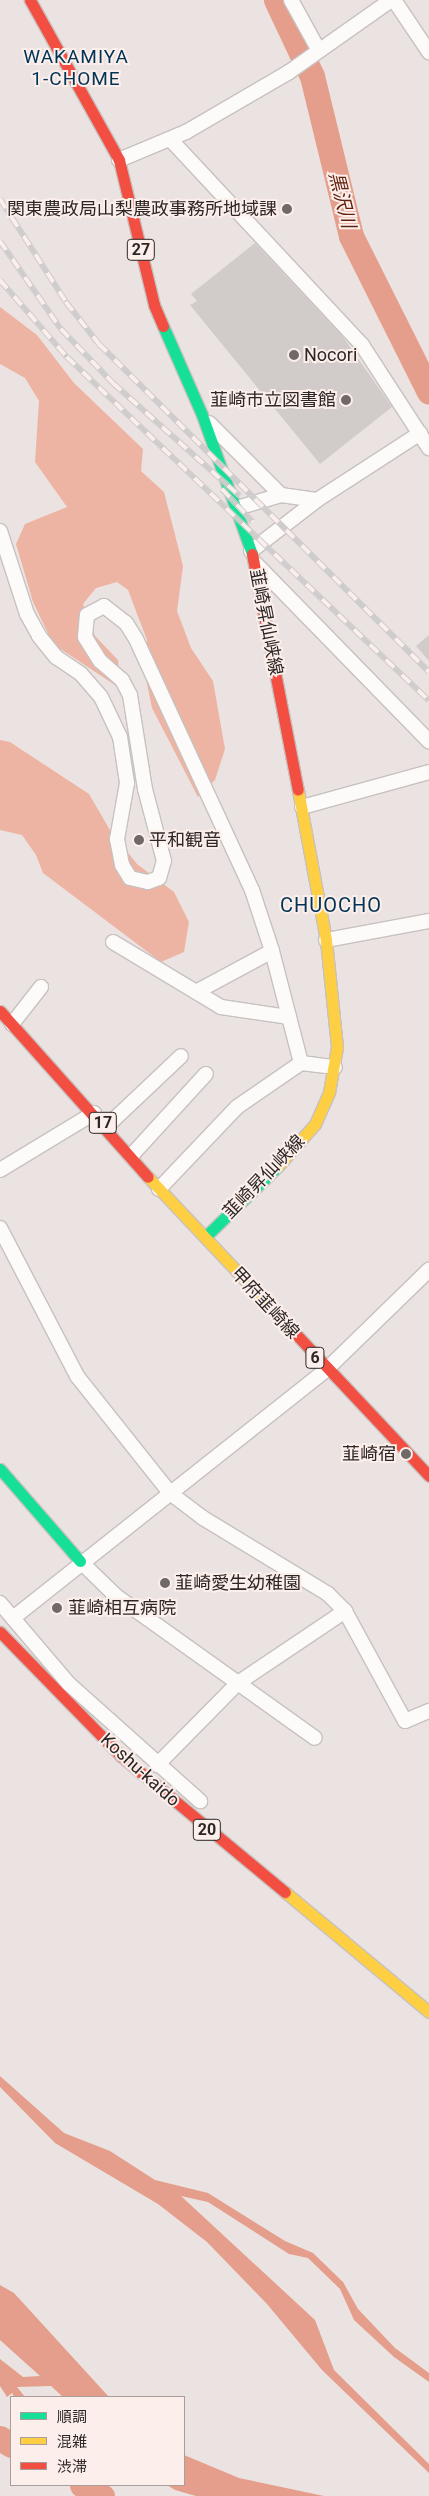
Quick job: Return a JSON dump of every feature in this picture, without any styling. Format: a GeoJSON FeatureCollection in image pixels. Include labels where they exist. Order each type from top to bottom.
{"type":"FeatureCollection","features":[{"type":"Feature","properties":{"kind":"main road","name":"韮崎昇仙峡線"},"geometry":{"type":"LineString","coordinates":[[30,0],[119,160],[154,305],[202,415],[237,508],[253,557],[326,940],[336,1025],[335,1066],[315,1124],[289,1156],[205,1237]]}},
{"type":"Feature","properties":{"kind":"main road","name":"17"},"geometry":{"type":"LineString","coordinates":[[0,1011],[94,1113],[159,1189],[205,1237]]}},
{"type":"Feature","properties":{"kind":"main road","name":"甲府韮崎線"},"geometry":{"type":"LineString","coordinates":[[205,1237],[326,1370],[429,1476]]}},
{"type":"Feature","properties":{"kind":"main road"},"geometry":{"type":"LineString","coordinates":[[0,1469],[80,1562]]}},
{"type":"Feature","properties":{"kind":"main road","name":"Koshu-kaido"},"geometry":{"type":"LineString","coordinates":[[0,1632],[121,1756],[429,2012]]}},
{"type":"Feature","properties":{"kind":"street"},"geometry":{"type":"LineString","coordinates":[[291,0],[316,51]]}},
{"type":"Feature","properties":{"kind":"street"},"geometry":{"type":"LineString","coordinates":[[119,160],[170,139],[298,65],[393,0],[429,52]]}},
{"type":"Feature","properties":{"kind":"street"},"geometry":{"type":"LineString","coordinates":[[170,139],[362,345],[429,448]]}},
{"type":"Feature","properties":{"kind":"street"},"geometry":{"type":"LineString","coordinates":[[202,415],[281,495]]}},
{"type":"Feature","properties":{"kind":"street"},"geometry":{"type":"LineString","coordinates":[[420,433],[317,500],[253,557],[429,741]]}},
{"type":"Feature","properties":{"kind":"street"},"geometry":{"type":"LineString","coordinates":[[237,508],[281,495],[317,500]]}},
{"type":"Feature","properties":{"kind":"street"},"geometry":{"type":"LineString","coordinates":[[0,531],[27,614],[39,636],[56,657],[81,674],[100,697],[120,737],[127,783],[117,839],[122,865],[130,878],[148,882],[159,878],[164,861],[145,789],[130,695],[122,680],[100,661],[85,637],[87,615],[104,606],[126,623],[136,639],[252,890],[272,951],[301,1063]]}},
{"type":"Feature","properties":{"kind":"street"},"geometry":{"type":"LineString","coordinates":[[302,807],[429,772]]}},
{"type":"Feature","properties":{"kind":"street"},"geometry":{"type":"LineString","coordinates":[[326,940],[429,921]]}},
{"type":"Feature","properties":{"kind":"street"},"geometry":{"type":"LineString","coordinates":[[113,942],[221,1007],[289,1017]]}},
{"type":"Feature","properties":{"kind":"street"},"geometry":{"type":"LineString","coordinates":[[196,992],[272,951]]}},
{"type":"Feature","properties":{"kind":"street"},"geometry":{"type":"LineString","coordinates":[[12,1024],[41,987]]}},
{"type":"Feature","properties":{"kind":"street"},"geometry":{"type":"LineString","coordinates":[[106,1127],[181,1056]]}},
{"type":"Feature","properties":{"kind":"street"},"geometry":{"type":"LineString","coordinates":[[159,1189],[237,1107],[301,1063],[335,1066]]}},
{"type":"Feature","properties":{"kind":"street"},"geometry":{"type":"LineString","coordinates":[[130,1156],[206,1074]]}},
{"type":"Feature","properties":{"kind":"street"},"geometry":{"type":"LineString","coordinates":[[0,1170],[94,1113]]}},
{"type":"Feature","properties":{"kind":"street"},"geometry":{"type":"LineString","coordinates":[[0,1228],[83,1384],[170,1493],[203,1518],[328,1594],[345,1611],[405,1721],[429,1711]]}},
{"type":"Feature","properties":{"kind":"street"},"geometry":{"type":"LineString","coordinates":[[13,1618],[80,1562],[326,1370],[429,1270]]}},
{"type":"Feature","properties":{"kind":"street"},"geometry":{"type":"LineString","coordinates":[[80,1562],[116,1596],[315,1738]]}},
{"type":"Feature","properties":{"kind":"street"},"geometry":{"type":"LineString","coordinates":[[0,1603],[70,1684],[157,1765],[200,1801]]}},
{"type":"Feature","properties":{"kind":"street"},"geometry":{"type":"LineString","coordinates":[[157,1765],[238,1683],[345,1611]]}},
{"type":"Feature","properties":{"kind":"shaded area"},"geometry":{"type":"Polygon","coordinates":[[[0,307],[37,335],[74,383],[143,449],[141,471],[164,492],[183,566],[177,611],[191,648],[213,681],[225,749],[215,780],[198,797],[152,708],[145,674],[147,640],[128,590],[117,582],[96,588],[83,604],[95,636],[118,660],[121,689],[53,644],[33,602],[16,544],[25,524],[67,507],[35,462],[39,401],[25,378],[0,364],[0,307]]]}},
{"type":"Feature","properties":{"kind":"shaded area"},"geometry":{"type":"Polygon","coordinates":[[[0,740],[10,742],[89,794],[110,830],[137,864],[174,892],[189,922],[184,952],[161,962],[43,873],[36,855],[22,835],[0,830],[0,740]]]}},
{"type":"Feature","properties":{"kind":"shaded area"},"geometry":{"type":"Polygon","coordinates":[[[0,2076],[64,2133],[110,2151],[155,2180],[208,2193],[285,2241],[313,2253],[343,2282],[358,2309],[395,2348],[429,2373],[429,2382],[394,2357],[354,2320],[340,2289],[308,2258],[289,2254],[208,2202],[181,2196],[315,2320],[334,2370],[429,2464],[429,2473],[322,2370],[267,2304],[207,2242],[158,2204],[55,2143],[0,2087],[0,2076]]]}},
{"type":"Feature","properties":{"kind":"shaded area"},"geometry":{"type":"Polygon","coordinates":[[[0,2285],[14,2293],[108,2396],[62,2396],[51,2386],[17,2387],[24,2396],[14,2396],[12,2393],[7,2397],[0,2386],[0,2359],[23,2377],[40,2376],[0,2340],[0,2285]]]}},
{"type":"Feature","properties":{"kind":"shaded area"},"geometry":{"type":"Polygon","coordinates":[[[185,2455],[239,2478],[324,2496],[196,2496],[175,2490],[169,2486],[185,2486],[185,2455]]]}},
{"type":"Feature","properties":{"kind":"building","name":"Nocori"},"geometry":{"type":"Polygon","coordinates":[[[255,243],[343,337],[392,407],[320,464],[190,305],[197,301],[191,294],[255,243]]]}},
{"type":"Feature","properties":{"kind":"building"},"geometry":{"type":"Polygon","coordinates":[[[429,635],[429,661],[416,646],[429,635]]]}},
{"type":"Feature","properties":{"kind":"waterway","name":"黒沢川"},"geometry":{"type":"LineString","coordinates":[[276,0],[312,76],[351,236],[429,392]]}},
{"type":"Feature","properties":{"kind":"waterway"},"geometry":{"type":"LineString","coordinates":[[0,2438],[10,2444]]}},
{"type":"Feature","properties":{"kind":"waterway"},"geometry":{"type":"LineString","coordinates":[[84,2486],[102,2496]]}},
{"type":"Feature","properties":{"kind":"railway"},"geometry":{"type":"LineString","coordinates":[[0,199],[66,302],[99,344],[429,672]]}},
{"type":"Feature","properties":{"kind":"railway"},"geometry":{"type":"LineString","coordinates":[[0,241],[61,329],[113,383],[240,496]]}},
{"type":"Feature","properties":{"kind":"railway"},"geometry":{"type":"LineString","coordinates":[[0,280],[67,357],[429,701]]}},
{"type":"Feature","properties":{"kind":"railway"},"geometry":{"type":"LineString","coordinates":[[222,489],[253,522]]}},
{"type":"Feature","properties":{"kind":"traffic: fast"},"geometry":{"type":"LineString","coordinates":[[163,326],[202,415],[252,554]]}},
{"type":"Feature","properties":{"kind":"traffic: fast"},"geometry":{"type":"LineString","coordinates":[[205,1237],[279,1165]]}},
{"type":"Feature","properties":{"kind":"traffic: fast"},"geometry":{"type":"LineString","coordinates":[[0,1469],[80,1561]]}},
{"type":"Feature","properties":{"kind":"traffic: slow"},"geometry":{"type":"LineString","coordinates":[[279,1165],[315,1124],[329,1092],[337,1047],[326,940],[298,790]]}},
{"type":"Feature","properties":{"kind":"traffic: slow"},"geometry":{"type":"LineString","coordinates":[[148,1177],[293,1331]]}},
{"type":"Feature","properties":{"kind":"traffic: slow"},"geometry":{"type":"LineString","coordinates":[[285,1892],[429,2012]]}},
{"type":"Feature","properties":{"kind":"traffic: jam"},"geometry":{"type":"LineString","coordinates":[[30,0],[119,160],[154,305],[163,326]]}},
{"type":"Feature","properties":{"kind":"traffic: jam"},"geometry":{"type":"LineString","coordinates":[[252,554],[298,790]]}},
{"type":"Feature","properties":{"kind":"traffic: jam"},"geometry":{"type":"LineString","coordinates":[[0,1011],[148,1177]]}},
{"type":"Feature","properties":{"kind":"traffic: jam"},"geometry":{"type":"LineString","coordinates":[[293,1331],[429,1476]]}},
{"type":"Feature","properties":{"kind":"traffic: jam"},"geometry":{"type":"LineString","coordinates":[[0,1632],[121,1756],[285,1892]]}},
{"type":"Feature","properties":{"kind":"place","name":"関東農政局山梨農政事務所地域課"},"geometry":{"type":"Point","coordinates":[287,209]}},
{"type":"Feature","properties":{"kind":"place","name":"Nocori"},"geometry":{"type":"Point","coordinates":[294,355]}},
{"type":"Feature","properties":{"kind":"place","name":"韮崎市立図書館"},"geometry":{"type":"Point","coordinates":[346,400]}},
{"type":"Feature","properties":{"kind":"place","name":"平和観音"},"geometry":{"type":"Point","coordinates":[139,840]}},
{"type":"Feature","properties":{"kind":"place","name":"韮崎宿"},"geometry":{"type":"Point","coordinates":[406,1454]}},
{"type":"Feature","properties":{"kind":"place","name":"韮崎愛生幼稚園"},"geometry":{"type":"Point","coordinates":[165,1583]}},
{"type":"Feature","properties":{"kind":"place","name":"韮崎相互病院"},"geometry":{"type":"Point","coordinates":[57,1608]}},
{"type":"Feature","properties":{"kind":"district","name":"WAKAMIYA 1-CHOME"},"geometry":{"type":"Point","coordinates":[76,68]}},
{"type":"Feature","properties":{"kind":"district","name":"CHUOCHO"},"geometry":{"type":"Point","coordinates":[331,905]}}]}
